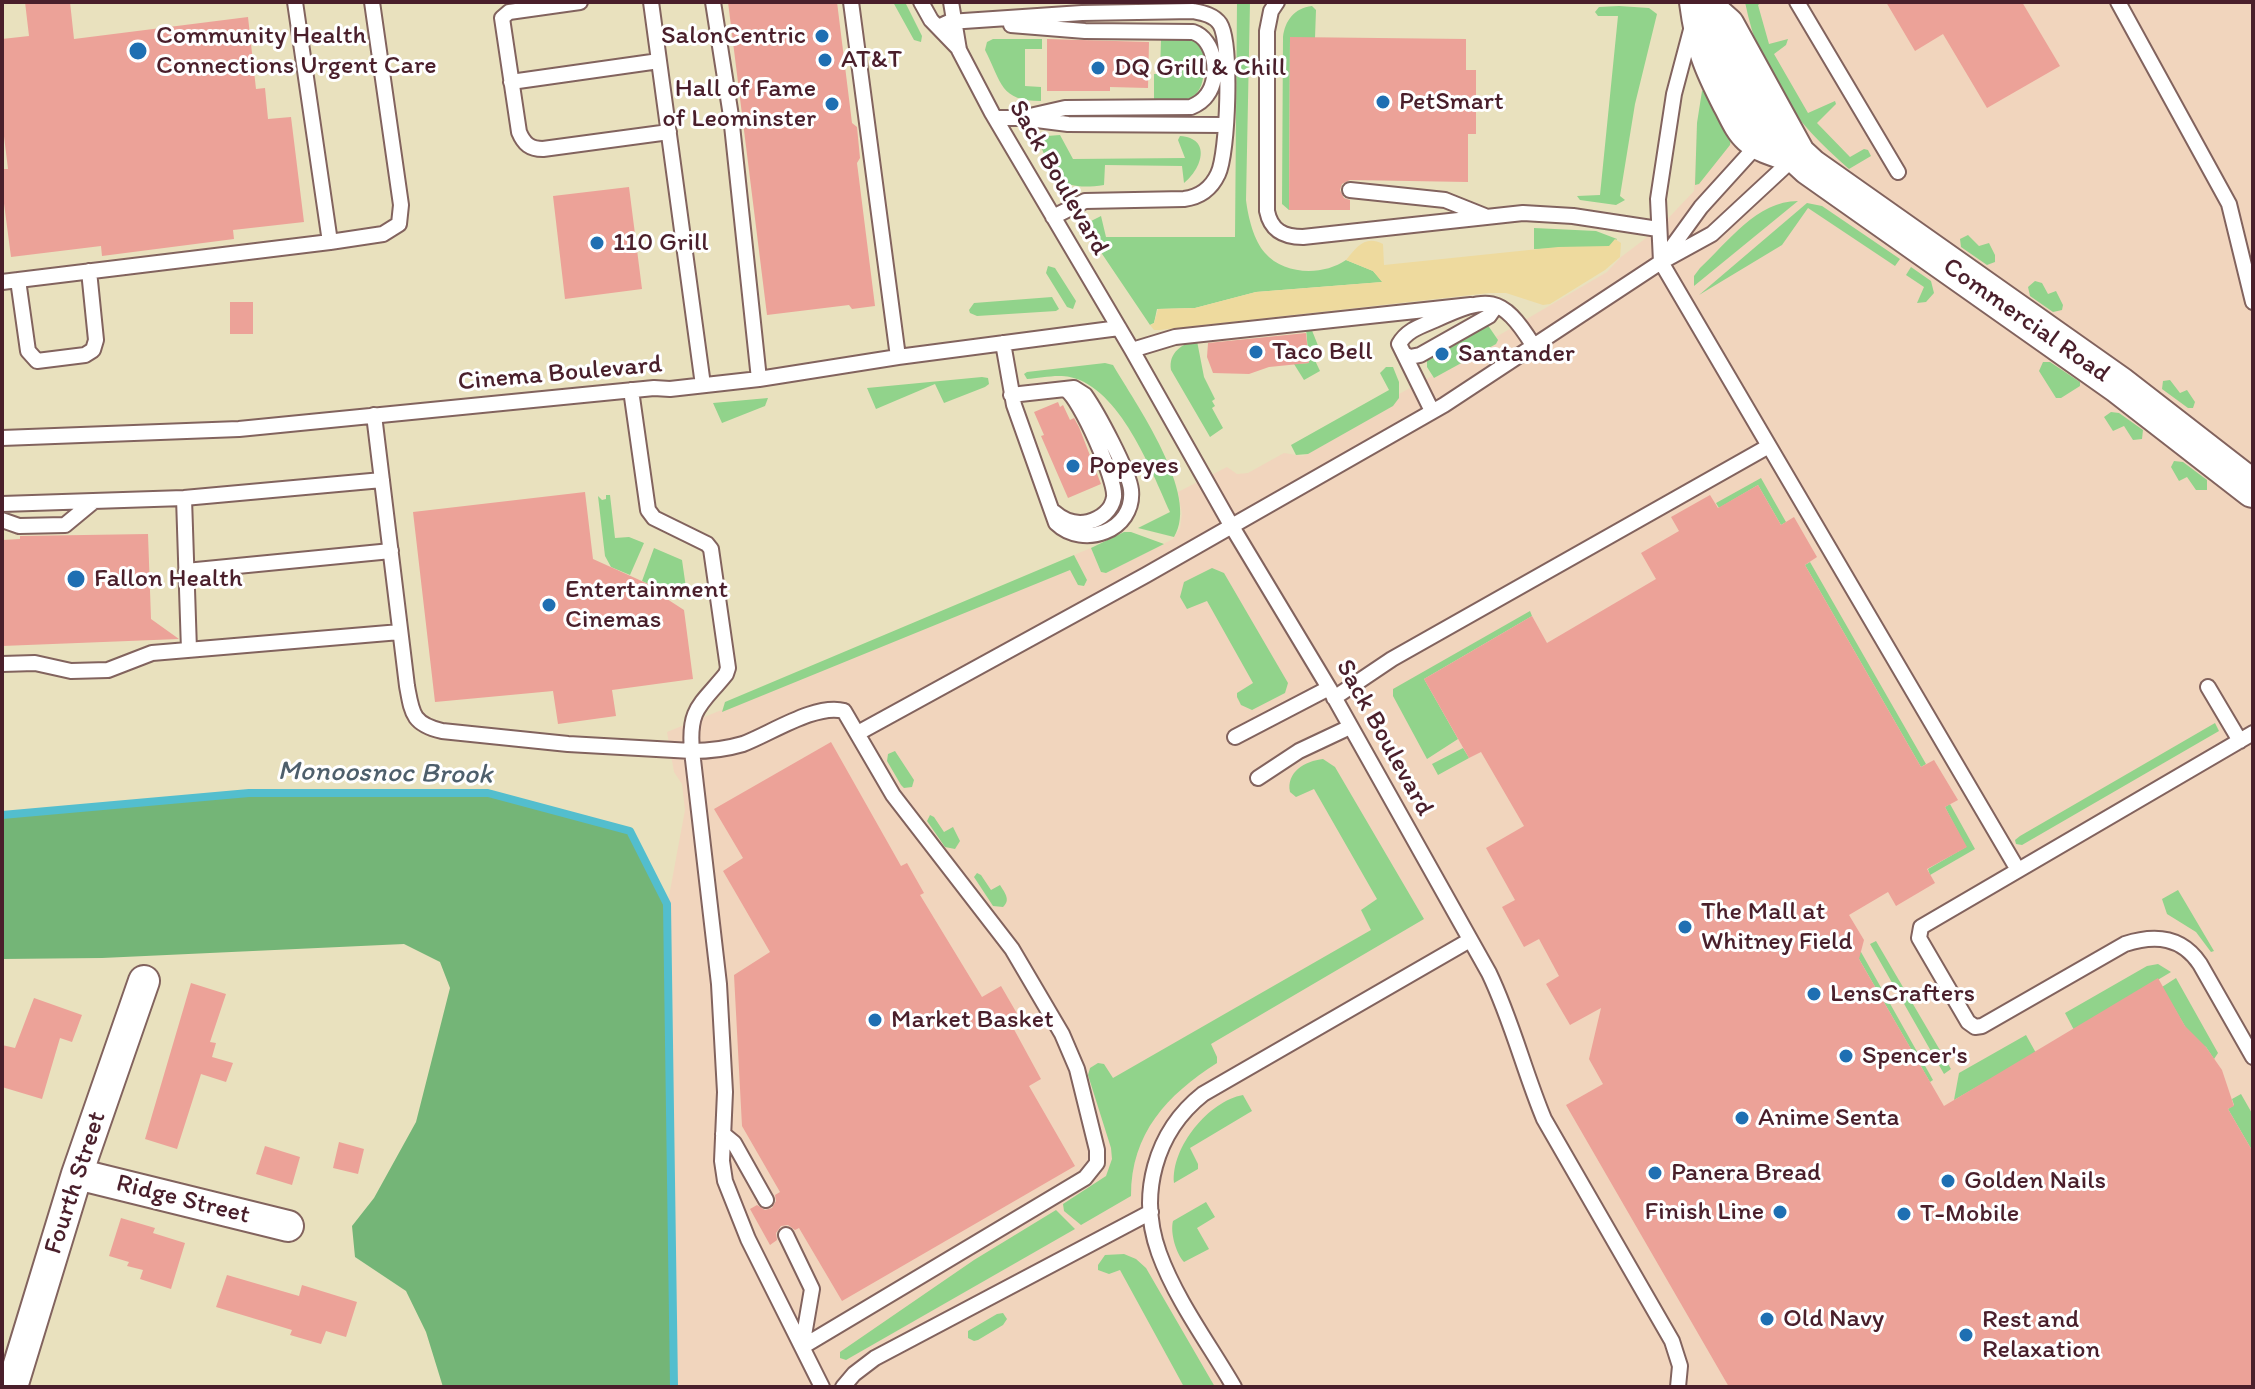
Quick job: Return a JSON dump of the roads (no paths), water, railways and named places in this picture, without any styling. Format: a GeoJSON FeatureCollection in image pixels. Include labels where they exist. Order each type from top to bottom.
{"type":"FeatureCollection","features":[{"type":"Feature","properties":{"kind":"street","name":"Commercial Road"},"geometry":{"type":"LineString","coordinates":[[1699,2],[1726,26],[1770,132],[1830,184],[2119,385],[2253,489]]}},
{"type":"Feature","properties":{"kind":"street","name":"Fourth Street"},"geometry":{"type":"LineString","coordinates":[[12,1387],[77,1174],[144,981]]}},
{"type":"Feature","properties":{"kind":"street","name":"Ridge Street"},"geometry":{"type":"LineString","coordinates":[[77,1174],[288,1226]]}},
{"type":"Feature","properties":{"kind":"lane"},"geometry":{"type":"LineString","coordinates":[[295,2],[330,242]]}},
{"type":"Feature","properties":{"kind":"lane"},"geometry":{"type":"LineString","coordinates":[[2,282],[330,242],[383,234],[399,224],[401,205],[372,2]]}},
{"type":"Feature","properties":{"kind":"lane"},"geometry":{"type":"LineString","coordinates":[[580,2],[505,14],[502,25],[523,141],[535,149],[669,132]]}},
{"type":"Feature","properties":{"kind":"lane"},"geometry":{"type":"LineString","coordinates":[[651,2],[703,385]]}},
{"type":"Feature","properties":{"kind":"lane"},"geometry":{"type":"LineString","coordinates":[[713,2],[731,116],[759,379]]}},
{"type":"Feature","properties":{"kind":"lane"},"geometry":{"type":"LineString","coordinates":[[851,2],[898,357]]}},
{"type":"Feature","properties":{"kind":"lane"},"geometry":{"type":"LineString","coordinates":[[921,2],[959,50]]}},
{"type":"Feature","properties":{"kind":"lane","name":"Sack Boulevard"},"geometry":{"type":"LineString","coordinates":[[951,2],[959,50],[995,118],[1332,693],[1506,1008],[1530,1087],[1544,1119],[1672,1341],[1680,1366],[1678,1387]]}},
{"type":"Feature","properties":{"kind":"lane"},"geometry":{"type":"LineString","coordinates":[[1053,217],[1085,201],[1184,199],[1199,196],[1212,185],[1220,169],[1225,125],[1227,45],[1224,33],[1206,2]]}},
{"type":"Feature","properties":{"kind":"lane"},"geometry":{"type":"LineString","coordinates":[[1277,2],[1271,11],[1267,31],[1267,211],[1273,227],[1291,237],[1303,237],[1485,216],[1546,213],[1658,229]]}},
{"type":"Feature","properties":{"kind":"lane"},"geometry":{"type":"LineString","coordinates":[[1699,2],[1674,94],[1666,138],[1658,199],[1661,262],[2018,870]]}},
{"type":"Feature","properties":{"kind":"lane"},"geometry":{"type":"LineString","coordinates":[[1797,2],[1898,172]]}},
{"type":"Feature","properties":{"kind":"lane"},"geometry":{"type":"LineString","coordinates":[[2118,2],[2229,204],[2253,302]]}},
{"type":"Feature","properties":{"kind":"lane"},"geometry":{"type":"LineString","coordinates":[[938,27],[955,22],[1082,13],[1193,11],[1217,20]]}},
{"type":"Feature","properties":{"kind":"lane"},"geometry":{"type":"LineString","coordinates":[[986,21],[1067,30],[1186,31],[1203,37],[1210,49],[1213,83],[1200,102],[1191,107],[1065,108],[1021,118]]}},
{"type":"Feature","properties":{"kind":"lane"},"geometry":{"type":"LineString","coordinates":[[511,82],[659,61]]}},
{"type":"Feature","properties":{"kind":"lane"},"geometry":{"type":"LineString","coordinates":[[995,118],[1068,124],[1225,125]]}},
{"type":"Feature","properties":{"kind":"lane"},"geometry":{"type":"LineString","coordinates":[[1661,262],[1701,207],[1770,132]]}},
{"type":"Feature","properties":{"kind":"lane"},"geometry":{"type":"LineString","coordinates":[[858,733],[1146,575],[1432,411],[1661,262],[1712,234],[1797,155]]}},
{"type":"Feature","properties":{"kind":"lane"},"geometry":{"type":"LineString","coordinates":[[1350,190],[1445,200],[1485,216]]}},
{"type":"Feature","properties":{"kind":"lane"},"geometry":{"type":"LineString","coordinates":[[18,280],[28,351],[37,361],[85,355],[93,350],[96,340],[89,271]]}},
{"type":"Feature","properties":{"kind":"lane"},"geometry":{"type":"LineString","coordinates":[[1132,350],[1185,335],[1471,305],[1492,305],[1511,313],[1533,345]]}},
{"type":"Feature","properties":{"kind":"lane"},"geometry":{"type":"LineString","coordinates":[[1432,411],[1399,344],[1405,334],[1471,305]]}},
{"type":"Feature","properties":{"kind":"lane"},"geometry":{"type":"LineString","coordinates":[[1404,354],[1414,357],[1489,316],[1494,309],[1492,305]]}},
{"type":"Feature","properties":{"kind":"lane","name":"Cinema Boulevard"},"geometry":{"type":"LineString","coordinates":[[2,438],[239,429],[703,385],[1119,328]]}},
{"type":"Feature","properties":{"kind":"lane"},"geometry":{"type":"LineString","coordinates":[[1003,343],[1011,395],[1056,523],[1072,535],[1091,536],[1115,527],[1130,507],[1131,496],[1126,474],[1089,401],[1074,388],[1011,395]]}},
{"type":"Feature","properties":{"kind":"lane"},"geometry":{"type":"LineString","coordinates":[[1047,501],[1061,518],[1083,522],[1106,513],[1114,498],[1109,474],[1077,400],[1071,392],[1061,388]]}},
{"type":"Feature","properties":{"kind":"lane"},"geometry":{"type":"LineString","coordinates":[[631,390],[648,510],[654,518],[707,544],[711,549],[728,668],[693,715],[690,730],[719,984],[725,1092],[722,1161],[730,1194],[748,1239],[822,1387]]}},
{"type":"Feature","properties":{"kind":"lane"},"geometry":{"type":"LineString","coordinates":[[374,415],[400,632],[412,712],[417,721],[426,727],[568,744],[709,751],[741,744],[826,708],[844,711],[893,795],[1012,949],[1062,1034],[1077,1069],[1098,1158],[1092,1171],[802,1347]]}},
{"type":"Feature","properties":{"kind":"lane"},"geometry":{"type":"LineString","coordinates":[[1235,737],[1332,693],[1769,446]]}},
{"type":"Feature","properties":{"kind":"lane"},"geometry":{"type":"LineString","coordinates":[[2,504],[184,498],[382,480]]}},
{"type":"Feature","properties":{"kind":"lane"},"geometry":{"type":"LineString","coordinates":[[184,498],[189,650]]}},
{"type":"Feature","properties":{"kind":"lane"},"geometry":{"type":"LineString","coordinates":[[2,520],[19,526],[65,525],[94,501]]}},
{"type":"Feature","properties":{"kind":"lane"},"geometry":{"type":"LineString","coordinates":[[186,571],[391,551]]}},
{"type":"Feature","properties":{"kind":"lane"},"geometry":{"type":"LineString","coordinates":[[2,664],[35,663],[71,671],[108,670],[152,653],[400,632]]}},
{"type":"Feature","properties":{"kind":"lane"},"geometry":{"type":"LineString","coordinates":[[2208,687],[2246,737],[1921,927],[1918,932],[1968,1022],[1975,1027],[1982,1026],[2125,944],[2148,938],[2165,938],[2193,953],[2253,1057]]}},
{"type":"Feature","properties":{"kind":"lane"},"geometry":{"type":"LineString","coordinates":[[1258,778],[1299,751],[1350,727]]}},
{"type":"Feature","properties":{"kind":"lane"},"geometry":{"type":"LineString","coordinates":[[1234,1387],[1166,1269],[1153,1234],[1153,1176],[1160,1148],[1174,1123],[1193,1102],[1216,1086],[1470,940]]}},
{"type":"Feature","properties":{"kind":"lane"},"geometry":{"type":"LineString","coordinates":[[723,1134],[734,1143],[766,1200]]}},
{"type":"Feature","properties":{"kind":"lane"},"geometry":{"type":"LineString","coordinates":[[843,1387],[854,1374],[895,1347],[1151,1212]]}},
{"type":"Feature","properties":{"kind":"lane"},"geometry":{"type":"LineString","coordinates":[[786,1235],[812,1289],[802,1347]]}},
{"type":"Feature","properties":{"kind":"waterway","name":"Monoosnoc Brook"},"geometry":{"type":"LineString","coordinates":[[2,815],[249,793],[488,793],[630,831],[667,904],[674,1387]]}},
{"type":"Feature","properties":{"kind":"place","name":"SalonCentric"},"geometry":{"type":"Point","coordinates":[822,36]}},
{"type":"Feature","properties":{"kind":"place","name":"Community Health Connections Urgent Care"},"geometry":{"type":"Point","coordinates":[138,51]}},
{"type":"Feature","properties":{"kind":"place","name":"AT&T"},"geometry":{"type":"Point","coordinates":[825,60]}},
{"type":"Feature","properties":{"kind":"place","name":"DQ Grill & Chill"},"geometry":{"type":"Point","coordinates":[1098,68]}},
{"type":"Feature","properties":{"kind":"place","name":"PetSmart"},"geometry":{"type":"Point","coordinates":[1383,102]}},
{"type":"Feature","properties":{"kind":"place","name":"Hall of Fame of Leominster"},"geometry":{"type":"Point","coordinates":[832,104]}},
{"type":"Feature","properties":{"kind":"place","name":"110 Grill"},"geometry":{"type":"Point","coordinates":[597,243]}},
{"type":"Feature","properties":{"kind":"place","name":"Taco Bell"},"geometry":{"type":"Point","coordinates":[1256,352]}},
{"type":"Feature","properties":{"kind":"place","name":"Santander"},"geometry":{"type":"Point","coordinates":[1442,354]}},
{"type":"Feature","properties":{"kind":"place","name":"Popeyes"},"geometry":{"type":"Point","coordinates":[1073,466]}},
{"type":"Feature","properties":{"kind":"place","name":"Fallon Health"},"geometry":{"type":"Point","coordinates":[76,579]}},
{"type":"Feature","properties":{"kind":"place","name":"Entertainment Cinemas"},"geometry":{"type":"Point","coordinates":[549,605]}},
{"type":"Feature","properties":{"kind":"place","name":"The Mall at Whitney Field"},"geometry":{"type":"Point","coordinates":[1685,927]}},
{"type":"Feature","properties":{"kind":"place","name":"LensCrafters"},"geometry":{"type":"Point","coordinates":[1814,994]}},
{"type":"Feature","properties":{"kind":"place","name":"Market Basket"},"geometry":{"type":"Point","coordinates":[875,1020]}},
{"type":"Feature","properties":{"kind":"place","name":"Spencer's"},"geometry":{"type":"Point","coordinates":[1846,1056]}},
{"type":"Feature","properties":{"kind":"place","name":"Anime Senta"},"geometry":{"type":"Point","coordinates":[1742,1118]}},
{"type":"Feature","properties":{"kind":"place","name":"Panera Bread"},"geometry":{"type":"Point","coordinates":[1655,1173]}},
{"type":"Feature","properties":{"kind":"place","name":"Golden Nails"},"geometry":{"type":"Point","coordinates":[1948,1181]}},
{"type":"Feature","properties":{"kind":"place","name":"Finish Line"},"geometry":{"type":"Point","coordinates":[1780,1212]}},
{"type":"Feature","properties":{"kind":"place","name":"T-Mobile"},"geometry":{"type":"Point","coordinates":[1904,1214]}},
{"type":"Feature","properties":{"kind":"place","name":"Old Navy"},"geometry":{"type":"Point","coordinates":[1767,1319]}},
{"type":"Feature","properties":{"kind":"place","name":"Rest and Relaxation"},"geometry":{"type":"Point","coordinates":[1966,1335]}}]}
